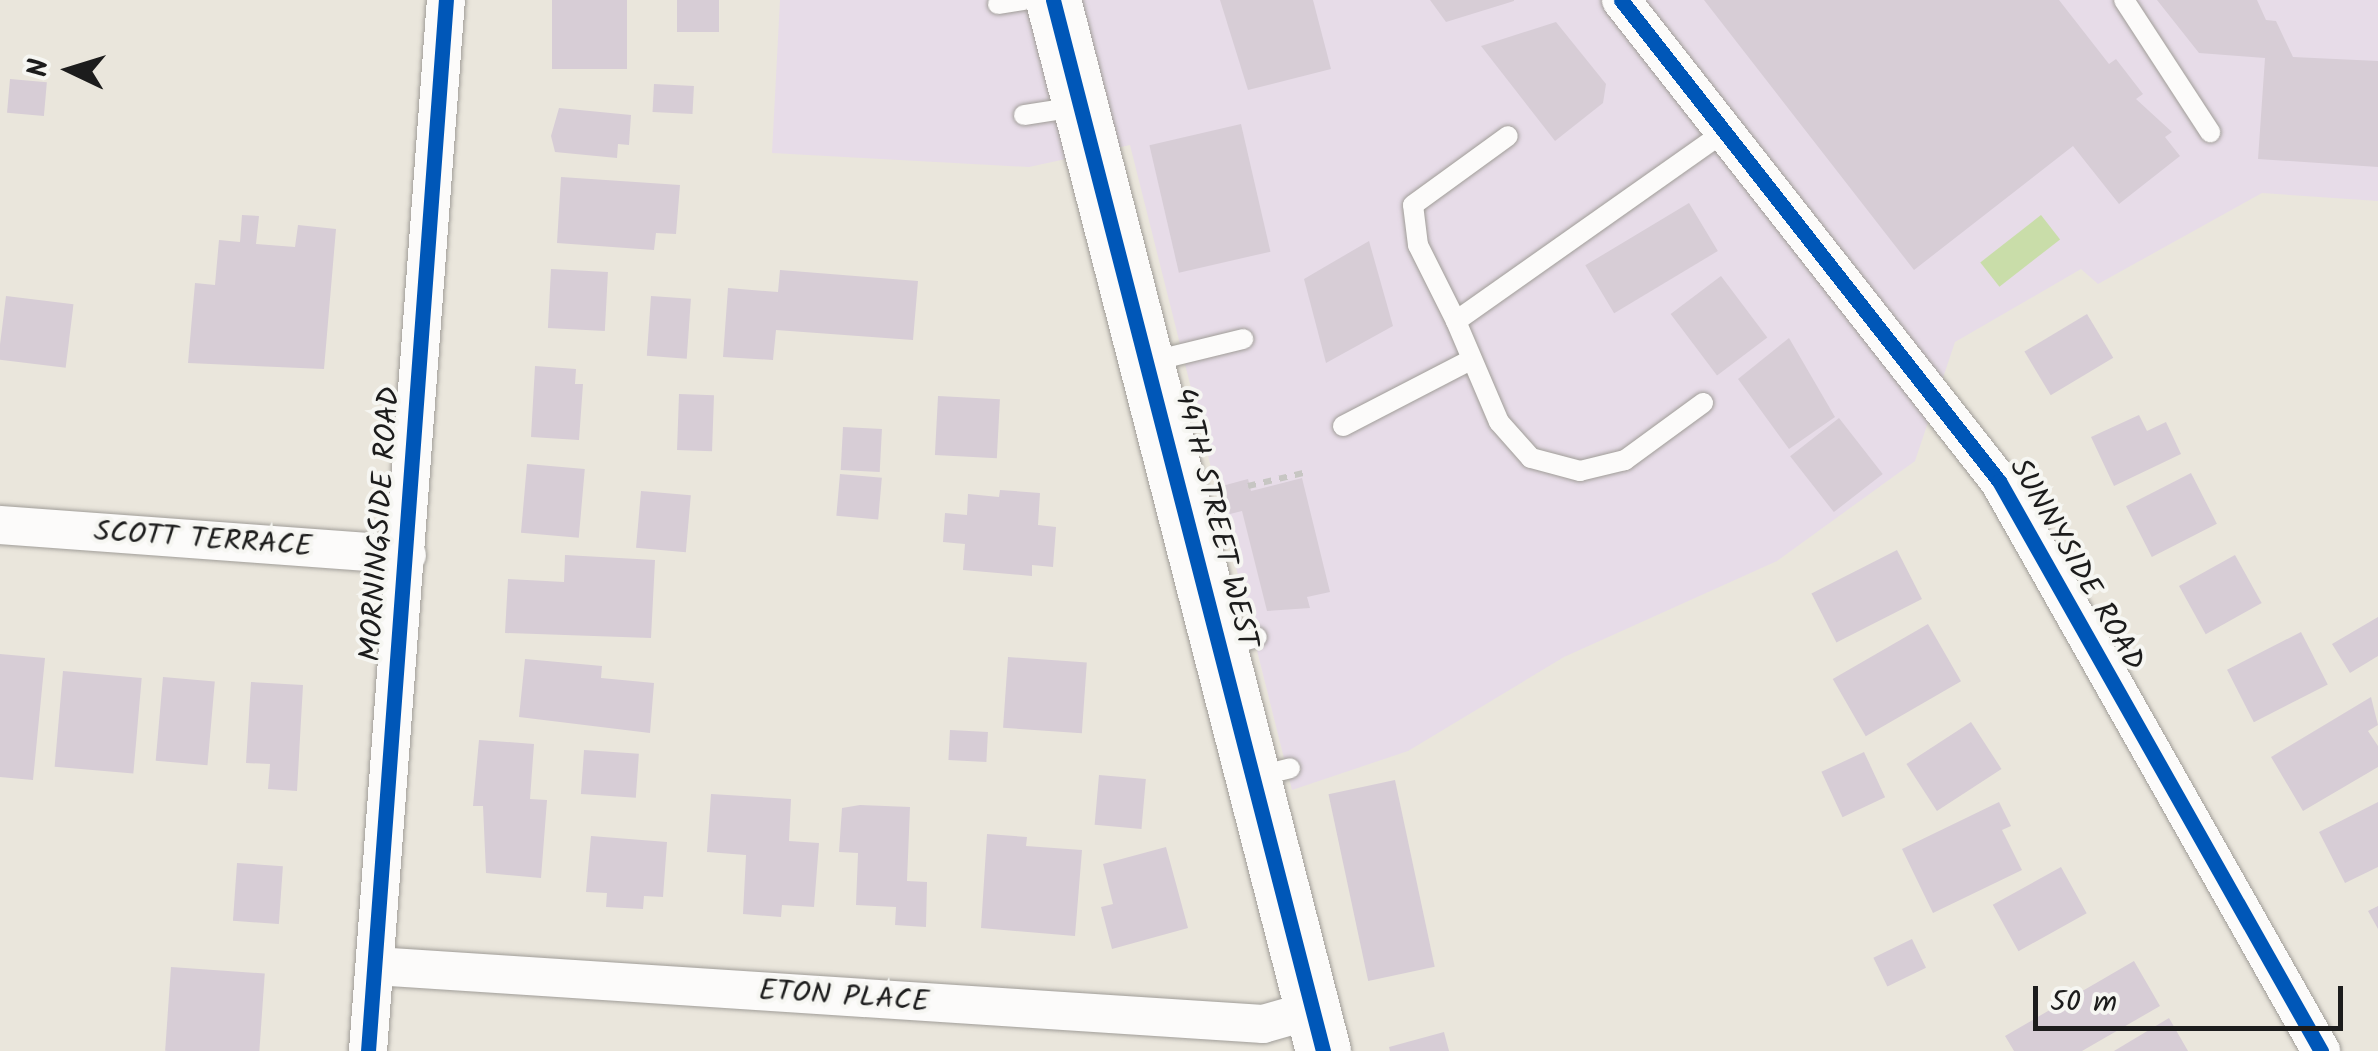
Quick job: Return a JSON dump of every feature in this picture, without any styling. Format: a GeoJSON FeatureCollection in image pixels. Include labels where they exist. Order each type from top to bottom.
{"type":"FeatureCollection","features":[{"type":"Feature","properties":{"kind":"street","name":"MORNINGSIDE ROAD"},"geometry":{"type":"LineString","coordinates":[[368,1051],[446,0]]}},
{"type":"Feature","properties":{"kind":"street","name":"44TH STREET WEST"},"geometry":{"type":"LineString","coordinates":[[1053,0],[1147,363],[1238,642],[1271,773],[1318,1030]]}},
{"type":"Feature","properties":{"kind":"street","name":"SUNNYSIDE ROAD"},"geometry":{"type":"LineString","coordinates":[[1621,0],[1999,481],[2321,1051]]}},
{"type":"Feature","properties":{"kind":"street","name":"SCOTT TERRACE"},"geometry":{"type":"LineString","coordinates":[[0,524],[407,555]]}},
{"type":"Feature","properties":{"kind":"street","name":"ETON PLACE"},"geometry":{"type":"LineString","coordinates":[[375,966],[1318,1030]]}},
{"type":"Feature","properties":{"kind":"lane"},"geometry":{"type":"LineString","coordinates":[[998,4],[1024,0]]}},
{"type":"Feature","properties":{"kind":"lane"},"geometry":{"type":"LineString","coordinates":[[2124,0],[2210,132]]}},
{"type":"Feature","properties":{"kind":"lane"},"geometry":{"type":"LineString","coordinates":[[1024,115],[1080,106]]}},
{"type":"Feature","properties":{"kind":"lane"},"geometry":{"type":"LineString","coordinates":[[1456,321],[1725,132]]}},
{"type":"Feature","properties":{"kind":"lane"},"geometry":{"type":"LineString","coordinates":[[1508,136],[1414,204],[1418,245],[1456,321],[1498,422],[1531,458],[1580,471],[1625,460],[1703,403]]}},
{"type":"Feature","properties":{"kind":"lane"},"geometry":{"type":"LineString","coordinates":[[1147,363],[1243,339]]}},
{"type":"Feature","properties":{"kind":"lane"},"geometry":{"type":"LineString","coordinates":[[1342,426],[1472,358]]}},
{"type":"Feature","properties":{"kind":"path"},"geometry":{"type":"LineString","coordinates":[[1248,486],[1307,472]]}},
{"type":"Feature","properties":{"kind":"shaded area"},"geometry":{"type":"Polygon","coordinates":[[[780,0],[2378,0],[2378,201],[2262,193],[2098,284],[2081,269],[1955,342],[1915,461],[1777,561],[1564,657],[1408,751],[1292,790],[1130,145],[1029,167],[772,153],[780,0]]]}},
{"type":"Feature","properties":{"kind":"green space"},"geometry":{"type":"Polygon","coordinates":[[[2041,215],[2060,239],[1999,287],[1980,262],[2041,215]]]}},
{"type":"Feature","properties":{"kind":"building"},"geometry":{"type":"Polygon","coordinates":[[[552,0],[627,0],[627,69],[552,69],[552,0]]]}},
{"type":"Feature","properties":{"kind":"building"},"geometry":{"type":"Polygon","coordinates":[[[677,0],[719,0],[719,32],[677,32],[677,0]]]}},
{"type":"Feature","properties":{"kind":"building"},"geometry":{"type":"Polygon","coordinates":[[[1220,0],[1313,0],[1331,69],[1248,90],[1220,0]]]}},
{"type":"Feature","properties":{"kind":"building"},"geometry":{"type":"Polygon","coordinates":[[[1430,0],[1514,0],[1514,1],[1446,22],[1430,0]]]}},
{"type":"Feature","properties":{"kind":"building"},"geometry":{"type":"Polygon","coordinates":[[[1704,0],[2059,0],[2109,64],[2116,59],[2143,94],[2136,99],[2172,132],[2165,137],[2180,156],[2119,204],[2073,146],[1914,270],[1704,0]]]}},
{"type":"Feature","properties":{"kind":"building"},"geometry":{"type":"Polygon","coordinates":[[[2157,0],[2257,0],[2266,20],[2276,21],[2293,57],[2378,61],[2378,167],[2258,159],[2265,58],[2199,53],[2157,0]]]}},
{"type":"Feature","properties":{"kind":"building"},"geometry":{"type":"Polygon","coordinates":[[[1556,22],[1606,84],[1603,103],[1555,141],[1481,46],[1556,22]]]}},
{"type":"Feature","properties":{"kind":"building"},"geometry":{"type":"Polygon","coordinates":[[[10,79],[47,82],[44,116],[7,113],[10,79]]]}},
{"type":"Feature","properties":{"kind":"building"},"geometry":{"type":"Polygon","coordinates":[[[654,84],[694,86],[692,114],[653,112],[654,84]]]}},
{"type":"Feature","properties":{"kind":"building"},"geometry":{"type":"Polygon","coordinates":[[[559,108],[631,115],[629,145],[618,144],[617,158],[555,152],[551,136],[559,108]]]}},
{"type":"Feature","properties":{"kind":"building"},"geometry":{"type":"Polygon","coordinates":[[[1241,124],[1270,252],[1179,273],[1149,145],[1241,124]]]}},
{"type":"Feature","properties":{"kind":"building"},"geometry":{"type":"Polygon","coordinates":[[[561,177],[680,185],[676,234],[656,233],[654,250],[557,243],[561,177]]]}},
{"type":"Feature","properties":{"kind":"building"},"geometry":{"type":"Polygon","coordinates":[[[1689,203],[1718,251],[1614,313],[1585,265],[1689,203]]]}},
{"type":"Feature","properties":{"kind":"building"},"geometry":{"type":"Polygon","coordinates":[[[242,215],[259,216],[256,244],[295,247],[298,225],[336,229],[324,369],[188,363],[195,283],[215,285],[219,240],[240,242],[242,215]]]}},
{"type":"Feature","properties":{"kind":"building"},"geometry":{"type":"Polygon","coordinates":[[[1369,241],[1393,326],[1326,363],[1304,279],[1369,241]]]}},
{"type":"Feature","properties":{"kind":"building"},"geometry":{"type":"Polygon","coordinates":[[[551,269],[608,272],[605,331],[548,328],[551,269]]]}},
{"type":"Feature","properties":{"kind":"building"},"geometry":{"type":"Polygon","coordinates":[[[780,270],[918,281],[913,340],[776,330],[773,360],[723,357],[728,288],[778,292],[780,270]]]}},
{"type":"Feature","properties":{"kind":"building"},"geometry":{"type":"Polygon","coordinates":[[[1721,276],[1767,337],[1717,375],[1671,314],[1721,276]]]}},
{"type":"Feature","properties":{"kind":"building"},"geometry":{"type":"Polygon","coordinates":[[[6,296],[73,304],[66,368],[0,360],[6,296]]]}},
{"type":"Feature","properties":{"kind":"building"},"geometry":{"type":"Polygon","coordinates":[[[651,296],[691,299],[687,359],[647,356],[651,296]]]}},
{"type":"Feature","properties":{"kind":"building"},"geometry":{"type":"Polygon","coordinates":[[[2087,314],[2113,358],[2051,395],[2024,352],[2087,314]]]}},
{"type":"Feature","properties":{"kind":"building"},"geometry":{"type":"Polygon","coordinates":[[[1789,338],[1835,417],[1789,449],[1738,379],[1789,338]]]}},
{"type":"Feature","properties":{"kind":"building"},"geometry":{"type":"Polygon","coordinates":[[[535,366],[576,369],[575,384],[583,384],[579,440],[531,437],[535,366]]]}},
{"type":"Feature","properties":{"kind":"building"},"geometry":{"type":"Polygon","coordinates":[[[679,394],[714,395],[712,451],[677,450],[679,394]]]}},
{"type":"Feature","properties":{"kind":"building"},"geometry":{"type":"Polygon","coordinates":[[[938,396],[1000,399],[997,458],[935,455],[938,396]]]}},
{"type":"Feature","properties":{"kind":"building"},"geometry":{"type":"Polygon","coordinates":[[[2139,415],[2147,431],[2166,422],[2181,454],[2114,486],[2091,437],[2139,415]]]}},
{"type":"Feature","properties":{"kind":"building"},"geometry":{"type":"Polygon","coordinates":[[[1839,418],[1883,474],[1834,512],[1790,456],[1839,418]]]}},
{"type":"Feature","properties":{"kind":"building"},"geometry":{"type":"Polygon","coordinates":[[[843,427],[882,429],[880,472],[841,470],[843,427]]]}},
{"type":"Feature","properties":{"kind":"building"},"geometry":{"type":"Polygon","coordinates":[[[527,464],[585,469],[579,538],[521,533],[527,464]]]}},
{"type":"Feature","properties":{"kind":"building"},"geometry":{"type":"Polygon","coordinates":[[[2191,473],[2217,524],[2152,557],[2126,506],[2191,473]]]}},
{"type":"Feature","properties":{"kind":"building"},"geometry":{"type":"Polygon","coordinates":[[[840,474],[882,478],[878,520],[836,516],[840,474]]]}},
{"type":"Feature","properties":{"kind":"building"},"geometry":{"type":"Polygon","coordinates":[[[1302,478],[1330,592],[1307,597],[1310,608],[1267,611],[1242,511],[1230,514],[1222,486],[1248,479],[1251,491],[1302,478]]]}},
{"type":"Feature","properties":{"kind":"building"},"geometry":{"type":"Polygon","coordinates":[[[1000,490],[1040,493],[1038,525],[1056,527],[1053,567],[1032,565],[1032,576],[963,570],[965,544],[943,542],[945,513],[967,515],[968,494],[999,497],[1000,490]]]}},
{"type":"Feature","properties":{"kind":"building"},"geometry":{"type":"Polygon","coordinates":[[[641,491],[691,495],[686,552],[636,548],[641,491]]]}},
{"type":"Feature","properties":{"kind":"building"},"geometry":{"type":"Polygon","coordinates":[[[1897,550],[1922,599],[1836,643],[1811,594],[1897,550]]]}},
{"type":"Feature","properties":{"kind":"building"},"geometry":{"type":"Polygon","coordinates":[[[565,555],[655,560],[651,638],[505,633],[508,579],[564,582],[565,555]]]}},
{"type":"Feature","properties":{"kind":"building"},"geometry":{"type":"Polygon","coordinates":[[[2235,555],[2262,603],[2206,634],[2179,586],[2235,555]]]}},
{"type":"Feature","properties":{"kind":"building"},"geometry":{"type":"Polygon","coordinates":[[[2378,617],[2378,656],[2350,673],[2332,644],[2378,617]]]}},
{"type":"Feature","properties":{"kind":"building"},"geometry":{"type":"Polygon","coordinates":[[[1928,624],[1961,681],[1866,736],[1833,679],[1928,624]]]}},
{"type":"Feature","properties":{"kind":"building"},"geometry":{"type":"Polygon","coordinates":[[[2301,632],[2328,685],[2254,722],[2227,670],[2301,632]]]}},
{"type":"Feature","properties":{"kind":"building"},"geometry":{"type":"Polygon","coordinates":[[[0,654],[45,658],[33,780],[0,777],[0,654]]]}},
{"type":"Feature","properties":{"kind":"building"},"geometry":{"type":"Polygon","coordinates":[[[1008,657],[1087,663],[1082,733],[1003,728],[1008,657]]]}},
{"type":"Feature","properties":{"kind":"building"},"geometry":{"type":"Polygon","coordinates":[[[525,659],[602,666],[601,678],[654,683],[650,733],[519,717],[525,659]]]}},
{"type":"Feature","properties":{"kind":"building"},"geometry":{"type":"Polygon","coordinates":[[[63,671],[142,678],[133,774],[55,767],[63,671]]]}},
{"type":"Feature","properties":{"kind":"building"},"geometry":{"type":"Polygon","coordinates":[[[163,677],[215,682],[207,765],[156,761],[163,677]]]}},
{"type":"Feature","properties":{"kind":"building"},"geometry":{"type":"Polygon","coordinates":[[[251,682],[303,685],[297,791],[268,789],[270,764],[246,763],[251,682]]]}},
{"type":"Feature","properties":{"kind":"building"},"geometry":{"type":"Polygon","coordinates":[[[2371,697],[2378,725],[2368,731],[2378,746],[2378,767],[2303,811],[2271,757],[2371,697]]]}},
{"type":"Feature","properties":{"kind":"building"},"geometry":{"type":"Polygon","coordinates":[[[1971,722],[2001,769],[1937,811],[1906,764],[1971,722]]]}},
{"type":"Feature","properties":{"kind":"building"},"geometry":{"type":"Polygon","coordinates":[[[950,730],[988,732],[986,762],[948,760],[950,730]]]}},
{"type":"Feature","properties":{"kind":"building"},"geometry":{"type":"Polygon","coordinates":[[[479,740],[534,744],[530,799],[547,800],[541,878],[486,873],[483,806],[473,806],[479,740]]]}},
{"type":"Feature","properties":{"kind":"building"},"geometry":{"type":"Polygon","coordinates":[[[584,750],[639,754],[636,798],[581,794],[584,750]]]}},
{"type":"Feature","properties":{"kind":"building"},"geometry":{"type":"Polygon","coordinates":[[[1864,752],[1885,797],[1843,817],[1821,772],[1864,752]]]}},
{"type":"Feature","properties":{"kind":"building"},"geometry":{"type":"Polygon","coordinates":[[[1099,775],[1146,779],[1141,829],[1095,825],[1099,775]]]}},
{"type":"Feature","properties":{"kind":"building"},"geometry":{"type":"Polygon","coordinates":[[[1395,780],[1435,967],[1368,981],[1328,794],[1395,780]]]}},
{"type":"Feature","properties":{"kind":"building"},"geometry":{"type":"Polygon","coordinates":[[[711,794],[791,799],[789,841],[819,843],[814,907],[782,905],[781,917],[743,914],[746,855],[707,852],[711,794]]]}},
{"type":"Feature","properties":{"kind":"building"},"geometry":{"type":"Polygon","coordinates":[[[1999,802],[2011,826],[2002,830],[2022,870],[1933,913],[1902,849],[1999,802]]]}},
{"type":"Feature","properties":{"kind":"building"},"geometry":{"type":"Polygon","coordinates":[[[2378,802],[2378,867],[2345,883],[2319,832],[2378,802]]]}},
{"type":"Feature","properties":{"kind":"building"},"geometry":{"type":"Polygon","coordinates":[[[910,807],[907,881],[927,882],[926,927],[895,925],[896,907],[856,905],[858,853],[839,852],[842,808],[910,807]]]}},
{"type":"Feature","properties":{"kind":"building"},"geometry":{"type":"Polygon","coordinates":[[[987,834],[1027,837],[1026,846],[1082,850],[1075,936],[981,928],[987,834]]]}},
{"type":"Feature","properties":{"kind":"building"},"geometry":{"type":"Polygon","coordinates":[[[591,836],[667,842],[663,897],[644,896],[643,909],[606,907],[607,893],[586,892],[591,836]]]}},
{"type":"Feature","properties":{"kind":"building"},"geometry":{"type":"Polygon","coordinates":[[[1166,847],[1188,928],[1112,949],[1101,907],[1113,904],[1103,864],[1166,847]]]}},
{"type":"Feature","properties":{"kind":"building"},"geometry":{"type":"Polygon","coordinates":[[[237,863],[283,866],[279,924],[233,921],[237,863]]]}},
{"type":"Feature","properties":{"kind":"building"},"geometry":{"type":"Polygon","coordinates":[[[2061,867],[2087,913],[2018,951],[1993,905],[2061,867]]]}},
{"type":"Feature","properties":{"kind":"building"},"geometry":{"type":"Polygon","coordinates":[[[2378,906],[2378,929],[2368,911],[2378,906]]]}},
{"type":"Feature","properties":{"kind":"building"},"geometry":{"type":"Polygon","coordinates":[[[1912,939],[1926,968],[1887,987],[1873,958],[1912,939]]]}},
{"type":"Feature","properties":{"kind":"building"},"geometry":{"type":"Polygon","coordinates":[[[2134,961],[2160,1006],[2082,1051],[2014,1051],[2005,1036],[2134,961]]]}},
{"type":"Feature","properties":{"kind":"building"},"geometry":{"type":"Polygon","coordinates":[[[171,967],[265,974],[259,1051],[165,1051],[171,967]]]}},
{"type":"Feature","properties":{"kind":"building"},"geometry":{"type":"Polygon","coordinates":[[[2169,1018],[2188,1051],[2114,1051],[2169,1018]]]}},
{"type":"Feature","properties":{"kind":"building"},"geometry":{"type":"Polygon","coordinates":[[[1444,1032],[1449,1051],[1390,1051],[1389,1047],[1444,1032]]]}},
{"type":"Feature","properties":{"kind":"cycle path"},"geometry":{"type":"LineString","coordinates":[[368,1051],[446,0]]}},
{"type":"Feature","properties":{"kind":"cycle path"},"geometry":{"type":"LineString","coordinates":[[1053,0],[1323,1051]]}},
{"type":"Feature","properties":{"kind":"cycle path"},"geometry":{"type":"LineString","coordinates":[[1621,0],[1999,481],[2321,1051]]}}]}
